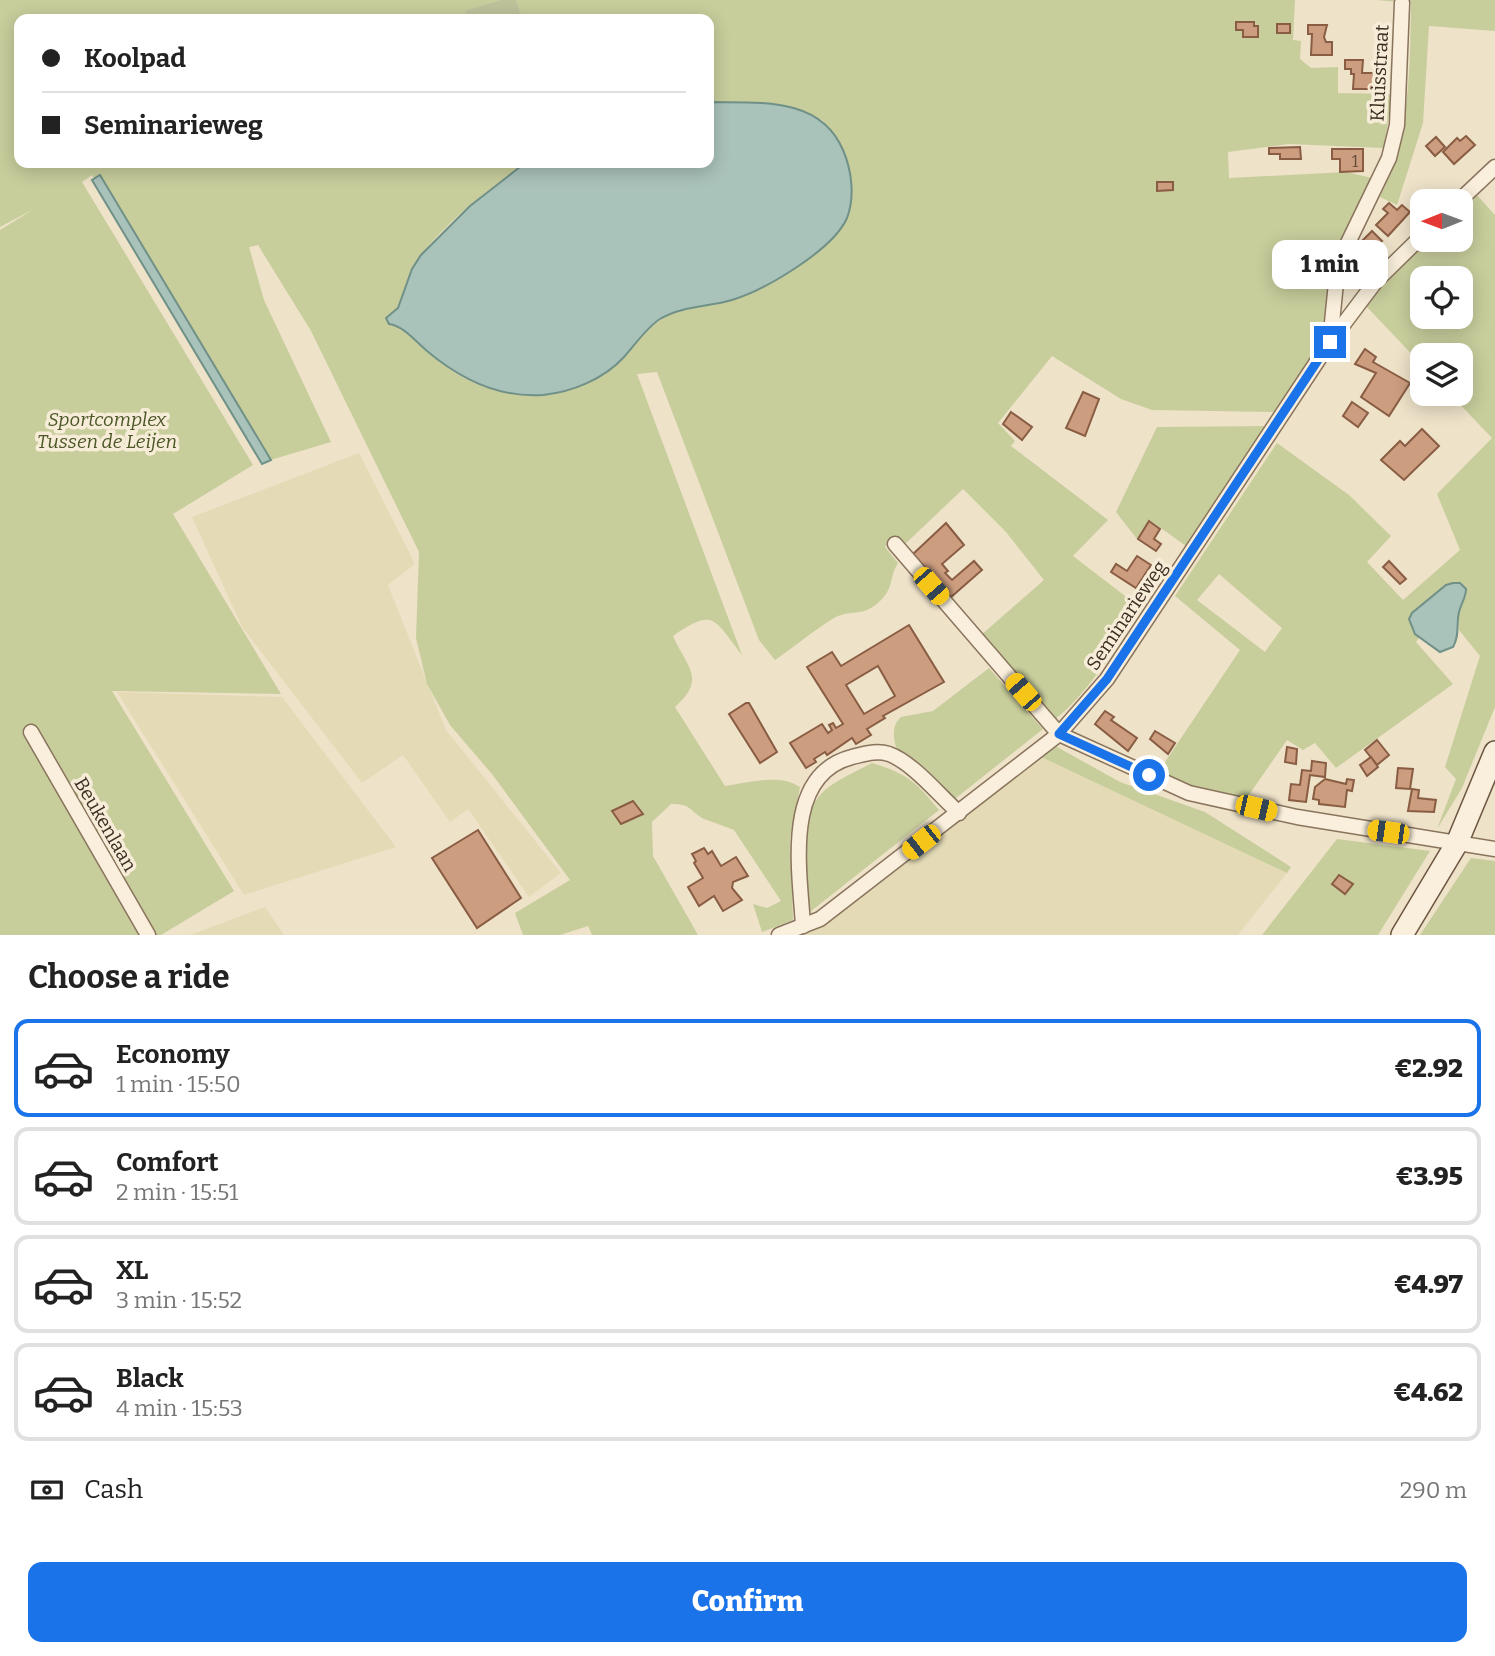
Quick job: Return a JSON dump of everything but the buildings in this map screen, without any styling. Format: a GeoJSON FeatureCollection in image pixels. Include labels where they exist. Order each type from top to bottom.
{"type":"FeatureCollection","features":[{"type":"Feature","properties":{"kind":"street","name":"Kluisstraat"},"geometry":{"type":"LineString","coordinates":[[1330,342],[1337,273],[1346,247],[1389,158],[1397,125],[1402,3]]}},
{"type":"Feature","properties":{"kind":"street"},"geometry":{"type":"LineString","coordinates":[[1472,189],[1495,167]]}},
{"type":"Feature","properties":{"kind":"street","name":"Seminarieweg"},"geometry":{"type":"LineString","coordinates":[[779,935],[820,919],[1059,734],[1107,679],[1330,342],[1376,281],[1410,248]]}},
{"type":"Feature","properties":{"kind":"street"},"geometry":{"type":"LineString","coordinates":[[895,544],[1059,734],[1189,793],[1297,817],[1495,849]]}},
{"type":"Feature","properties":{"kind":"street","name":"Beukenlaan"},"geometry":{"type":"LineString","coordinates":[[31,732],[148,935]]}},
{"type":"Feature","properties":{"kind":"street"},"geometry":{"type":"LineString","coordinates":[[803,926],[798,825],[813,787],[838,761],[873,752],[889,754],[905,764],[959,813]]}},
{"type":"Feature","properties":{"kind":"street"},"geometry":{"type":"LineString","coordinates":[[1402,935],[1457,842],[1495,752]]}},
{"type":"Feature","properties":{"kind":"shaded area"},"geometry":{"type":"Polygon","coordinates":[[[359,453],[415,564],[388,585],[446,730],[561,873],[529,897],[468,809],[450,822],[403,755],[362,783],[242,627],[192,517],[359,453]]]}},
{"type":"Feature","properties":{"kind":"shaded area"},"geometry":{"type":"Polygon","coordinates":[[[117,692],[282,697],[396,847],[244,895],[117,692]]]}},
{"type":"Feature","properties":{"kind":"shaded area"},"geometry":{"type":"Polygon","coordinates":[[[1039,756],[1287,873],[1238,935],[803,935],[826,924],[1039,756]]]}},
{"type":"Feature","properties":{"kind":"shaded area"},"geometry":{"type":"Polygon","coordinates":[[[265,907],[284,935],[190,935],[265,907]]]}},
{"type":"Feature","properties":{"kind":"green space","name":"Sportcomplex Tussen de Leijen"},"geometry":{"type":"Polygon","coordinates":[[[0,0],[500,0],[466,11],[467,14],[14,14],[14,168],[518,168],[469,206],[431,243],[415,263],[398,308],[393,314],[395,325],[449,369],[468,380],[510,393],[553,392],[594,378],[621,360],[663,318],[680,311],[727,302],[782,277],[811,257],[846,220],[840,143],[822,120],[744,103],[714,102],[714,14],[521,14],[516,0],[1295,0],[1293,40],[1301,41],[1300,59],[1311,68],[1338,67],[1338,93],[1392,94],[1384,148],[1289,144],[1228,152],[1229,178],[1346,172],[1372,178],[1322,341],[1280,412],[1152,410],[1121,399],[1052,356],[998,423],[1015,441],[1011,446],[1108,520],[1073,556],[1142,609],[1079,697],[1054,720],[980,636],[1044,580],[1006,532],[963,489],[902,547],[894,539],[885,547],[898,563],[883,598],[870,609],[834,618],[775,660],[759,640],[657,372],[637,374],[742,655],[712,621],[697,622],[673,636],[688,665],[692,680],[685,697],[675,707],[725,786],[773,780],[800,787],[790,839],[793,920],[762,932],[753,904],[767,908],[781,901],[734,830],[702,818],[686,806],[671,804],[652,822],[653,856],[698,935],[592,935],[588,926],[560,935],[523,935],[515,913],[570,880],[492,774],[450,725],[427,684],[416,638],[419,552],[311,331],[258,245],[249,247],[264,300],[331,442],[267,461],[92,175],[82,182],[253,465],[173,514],[281,694],[112,691],[234,891],[161,935],[0,935],[0,230],[34,209],[0,227],[0,0]]]}},
{"type":"Feature","properties":{"kind":"green space"},"geometry":{"type":"Polygon","coordinates":[[[500,0],[516,0],[521,14],[466,14],[465,11],[500,0]]]}},
{"type":"Feature","properties":{"kind":"green space"},"geometry":{"type":"Polygon","coordinates":[[[1376,0],[1495,0],[1495,31],[1429,26],[1423,123],[1397,205],[1380,197],[1390,173],[1403,126],[1409,78],[1411,3],[1376,0]]]}},
{"type":"Feature","properties":{"kind":"green space"},"geometry":{"type":"Polygon","coordinates":[[[1475,193],[1495,215],[1495,707],[1462,788],[1437,829],[1456,779],[1445,767],[1480,656],[1459,630],[1459,611],[1466,596],[1446,585],[1431,599],[1415,634],[1419,638],[1416,642],[1453,684],[1336,768],[1315,743],[1303,750],[1287,740],[1244,802],[1155,777],[1240,650],[1175,596],[1277,443],[1349,495],[1391,536],[1367,562],[1403,600],[1460,550],[1437,494],[1492,438],[1461,406],[1473,406],[1473,343],[1410,343],[1410,352],[1365,305],[1416,252],[1474,252],[1475,193]],[[1219,574],[1197,600],[1265,652],[1282,628],[1219,574]]]}},
{"type":"Feature","properties":{"kind":"green space"},"geometry":{"type":"Polygon","coordinates":[[[1270,426],[1186,546],[1151,521],[1137,539],[1116,512],[1157,427],[1270,426]]]}},
{"type":"Feature","properties":{"kind":"green space"},"geometry":{"type":"Polygon","coordinates":[[[989,668],[1043,729],[951,802],[901,756],[896,747],[895,725],[901,717],[933,711],[989,668]]]}},
{"type":"Feature","properties":{"kind":"green space"},"geometry":{"type":"Polygon","coordinates":[[[1053,747],[1120,782],[1205,812],[1291,867],[1287,873],[1039,756],[1053,747]]]}},
{"type":"Feature","properties":{"kind":"green space"},"geometry":{"type":"Polygon","coordinates":[[[872,763],[910,780],[939,810],[806,915],[802,849],[808,817],[825,790],[872,763]]]}},
{"type":"Feature","properties":{"kind":"green space"},"geometry":{"type":"Polygon","coordinates":[[[1337,839],[1430,851],[1378,935],[1262,935],[1337,839]]]}},
{"type":"Feature","properties":{"kind":"green space"},"geometry":{"type":"Polygon","coordinates":[[[1471,858],[1495,861],[1495,935],[1420,935],[1471,858]]]}},
{"type":"Feature","properties":{"kind":"water"},"geometry":{"type":"Polygon","coordinates":[[[714,102],[767,103],[804,111],[833,132],[849,167],[851,184],[847,218],[828,243],[797,267],[746,295],[686,309],[660,319],[607,372],[565,391],[543,395],[511,393],[481,385],[440,361],[405,331],[389,324],[386,318],[398,308],[412,269],[421,255],[470,206],[519,168],[714,168],[714,102]]]}},
{"type":"Feature","properties":{"kind":"water"},"geometry":{"type":"Polygon","coordinates":[[[100,175],[271,460],[262,464],[92,180],[100,175]]]}},
{"type":"Feature","properties":{"kind":"water"},"geometry":{"type":"Polygon","coordinates":[[[1460,583],[1466,592],[1459,612],[1455,643],[1453,647],[1440,652],[1415,634],[1409,619],[1412,613],[1446,585],[1460,583]]]}},
{"type":"Feature","properties":{"kind":"route"},"geometry":{"type":"LineString","coordinates":[[1149,775],[1059,734],[1107,679],[1258,455],[1330,342]]}}]}
